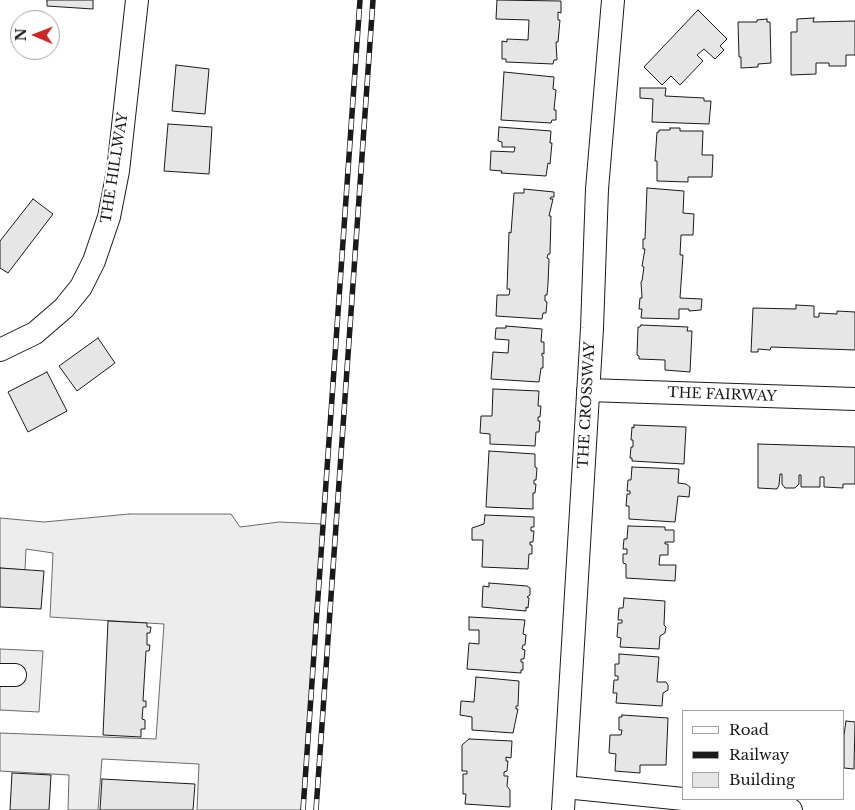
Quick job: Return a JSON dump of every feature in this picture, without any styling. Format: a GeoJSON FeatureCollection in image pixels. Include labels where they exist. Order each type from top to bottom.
{"type":"FeatureCollection","features":[{"type":"Feature","properties":{"kind":"street","name":"THE HILLWAY"},"geometry":{"type":"LineString","coordinates":[[0,350],[15,344],[35,332],[64,308],[81,287],[94,261],[109,217],[118,171],[136,0]]}},
{"type":"Feature","properties":{"kind":"street","name":"THE CROSSWAY"},"geometry":{"type":"LineString","coordinates":[[564,810],[592,328],[597,189],[613,0]]}},
{"type":"Feature","properties":{"kind":"street","name":"THE FAIRWAY"},"geometry":{"type":"LineString","coordinates":[[588,390],[855,399]]}},
{"type":"Feature","properties":{"kind":"street"},"geometry":{"type":"LineString","coordinates":[[565,787],[682,799]]}},
{"type":"Feature","properties":{"kind":"street"},"geometry":{"type":"LineString","coordinates":[[693,800],[791,810]]}},
{"type":"Feature","properties":{"kind":"shaded area"},"geometry":{"type":"Polygon","coordinates":[[[129,514],[231,514],[240,527],[279,522],[323,524],[301,810],[197,810],[199,764],[102,759],[98,810],[68,810],[69,775],[0,771],[0,733],[156,739],[164,624],[50,617],[53,553],[26,549],[25,570],[0,568],[0,518],[44,522],[129,514]]]}},
{"type":"Feature","properties":{"kind":"shaded area"},"geometry":{"type":"Polygon","coordinates":[[[0,649],[43,651],[39,712],[0,710],[0,649]]]}},
{"type":"Feature","properties":{"kind":"building"},"geometry":{"type":"Polygon","coordinates":[[[47,0],[93,0],[93,9],[47,6],[47,0]]]}},
{"type":"Feature","properties":{"kind":"building"},"geometry":{"type":"Polygon","coordinates":[[[497,0],[561,1],[561,13],[558,12],[558,20],[560,20],[558,42],[556,42],[557,60],[554,60],[553,64],[506,62],[506,59],[502,59],[502,41],[507,42],[507,39],[528,40],[529,20],[496,19],[497,0]]]}},
{"type":"Feature","properties":{"kind":"building"},"geometry":{"type":"Polygon","coordinates":[[[698,10],[727,39],[720,46],[724,50],[715,59],[704,49],[697,55],[703,61],[680,85],[671,76],[662,85],[644,67],[698,10]]]}},
{"type":"Feature","properties":{"kind":"building"},"geometry":{"type":"Polygon","coordinates":[[[814,18],[813,22],[855,21],[855,55],[846,55],[846,66],[829,66],[829,63],[816,63],[816,74],[791,75],[791,32],[797,32],[797,19],[814,18]]]}},
{"type":"Feature","properties":{"kind":"building"},"geometry":{"type":"Polygon","coordinates":[[[767,19],[767,22],[770,22],[771,63],[758,64],[758,67],[741,68],[738,22],[757,22],[757,20],[767,19]]]}},
{"type":"Feature","properties":{"kind":"building"},"geometry":{"type":"Polygon","coordinates":[[[176,65],[209,69],[205,114],[172,111],[176,65]]]}},
{"type":"Feature","properties":{"kind":"building"},"geometry":{"type":"Polygon","coordinates":[[[504,72],[554,77],[553,89],[556,90],[554,110],[556,110],[556,120],[552,120],[551,123],[501,120],[504,72]]]}},
{"type":"Feature","properties":{"kind":"building"},"geometry":{"type":"Polygon","coordinates":[[[640,88],[666,88],[665,96],[704,98],[704,101],[711,101],[709,124],[652,122],[653,99],[640,98],[640,88]]]}},
{"type":"Feature","properties":{"kind":"building"},"geometry":{"type":"Polygon","coordinates":[[[168,124],[212,127],[209,174],[164,171],[168,124]]]}},
{"type":"Feature","properties":{"kind":"building"},"geometry":{"type":"Polygon","coordinates":[[[499,127],[551,131],[550,164],[548,163],[546,176],[501,173],[502,171],[490,170],[491,151],[514,152],[515,147],[502,147],[502,142],[498,141],[499,127]]]}},
{"type":"Feature","properties":{"kind":"building"},"geometry":{"type":"Polygon","coordinates":[[[670,128],[680,128],[680,131],[703,131],[702,155],[713,155],[712,177],[688,177],[688,182],[657,181],[657,161],[655,161],[657,132],[659,130],[670,130],[670,128]]]}},
{"type":"Feature","properties":{"kind":"building"},"geometry":{"type":"Polygon","coordinates":[[[647,188],[684,191],[683,213],[694,214],[693,235],[681,235],[680,255],[683,255],[680,298],[702,299],[701,310],[689,311],[689,309],[679,309],[679,319],[641,318],[642,309],[639,309],[640,298],[642,298],[641,282],[644,267],[642,266],[645,249],[643,249],[643,239],[645,239],[647,188]]]}},
{"type":"Feature","properties":{"kind":"building"},"geometry":{"type":"Polygon","coordinates":[[[524,189],[554,192],[554,197],[550,199],[553,199],[549,216],[551,216],[550,254],[548,254],[547,258],[549,259],[547,295],[545,295],[545,301],[547,302],[546,313],[543,313],[542,319],[496,316],[497,295],[509,295],[510,289],[507,289],[509,232],[511,233],[514,193],[524,193],[524,189]]]}},
{"type":"Feature","properties":{"kind":"building"},"geometry":{"type":"Polygon","coordinates":[[[33,199],[53,214],[8,273],[0,268],[0,241],[33,199]]]}},
{"type":"Feature","properties":{"kind":"building"},"geometry":{"type":"Polygon","coordinates":[[[796,305],[814,306],[814,317],[819,317],[819,313],[855,312],[855,350],[771,347],[770,350],[758,349],[758,352],[751,352],[753,308],[796,309],[796,305]]]}},
{"type":"Feature","properties":{"kind":"building"},"geometry":{"type":"Polygon","coordinates":[[[641,325],[688,327],[687,331],[692,331],[690,372],[665,370],[665,360],[639,359],[637,355],[638,327],[641,325]]]}},
{"type":"Feature","properties":{"kind":"building"},"geometry":{"type":"Polygon","coordinates":[[[506,326],[542,329],[541,342],[544,342],[544,354],[542,353],[543,368],[541,368],[539,382],[491,379],[493,352],[508,353],[509,340],[495,339],[496,328],[506,328],[506,326]]]}},
{"type":"Feature","properties":{"kind":"building"},"geometry":{"type":"Polygon","coordinates":[[[98,338],[115,363],[77,391],[59,366],[98,338]]]}},
{"type":"Feature","properties":{"kind":"building"},"geometry":{"type":"Polygon","coordinates":[[[47,372],[67,411],[28,432],[8,392],[47,372]]]}},
{"type":"Feature","properties":{"kind":"building"},"geometry":{"type":"Polygon","coordinates":[[[493,389],[539,391],[538,406],[541,406],[538,421],[540,421],[539,432],[536,432],[535,446],[490,444],[490,434],[480,433],[481,416],[492,416],[493,389]]]}},
{"type":"Feature","properties":{"kind":"building"},"geometry":{"type":"Polygon","coordinates":[[[634,425],[686,427],[684,464],[632,461],[632,458],[630,458],[633,440],[631,440],[632,427],[634,428],[634,425]]]}},
{"type":"Feature","properties":{"kind":"building"},"geometry":{"type":"Polygon","coordinates":[[[758,444],[855,447],[855,484],[843,484],[843,488],[824,487],[824,477],[820,477],[820,487],[801,487],[801,475],[799,475],[799,484],[795,488],[785,488],[782,484],[782,474],[780,474],[777,489],[758,488],[758,444]]]}},
{"type":"Feature","properties":{"kind":"building"},"geometry":{"type":"Polygon","coordinates":[[[489,451],[535,454],[535,467],[537,468],[536,480],[534,480],[534,484],[536,484],[535,493],[533,493],[533,509],[486,507],[489,451]]]}},
{"type":"Feature","properties":{"kind":"building"},"geometry":{"type":"Polygon","coordinates":[[[632,467],[679,469],[678,483],[686,484],[690,487],[689,497],[678,496],[675,522],[629,519],[629,506],[626,506],[627,494],[630,494],[630,491],[627,491],[628,480],[631,480],[632,467]]]}},
{"type":"Feature","properties":{"kind":"building"},"geometry":{"type":"Polygon","coordinates":[[[485,515],[534,517],[534,527],[531,527],[531,531],[534,531],[533,542],[530,542],[532,554],[529,554],[528,569],[482,567],[483,540],[472,540],[472,528],[484,524],[485,515]]]}},
{"type":"Feature","properties":{"kind":"building"},"geometry":{"type":"Polygon","coordinates":[[[628,526],[665,527],[665,530],[674,530],[674,542],[665,542],[665,544],[668,544],[668,555],[660,555],[659,565],[676,565],[675,581],[626,578],[626,564],[623,563],[623,554],[627,554],[627,549],[623,549],[624,539],[627,539],[628,526]]]}},
{"type":"Feature","properties":{"kind":"building"},"geometry":{"type":"Polygon","coordinates":[[[0,568],[44,571],[41,609],[0,607],[0,568]]]}},
{"type":"Feature","properties":{"kind":"building"},"geometry":{"type":"Polygon","coordinates":[[[489,583],[527,586],[530,588],[526,611],[482,607],[483,586],[489,587],[489,583]]]}},
{"type":"Feature","properties":{"kind":"building"},"geometry":{"type":"Polygon","coordinates":[[[624,598],[665,601],[664,625],[666,627],[665,633],[660,636],[659,649],[620,647],[621,638],[617,637],[618,623],[622,623],[622,620],[618,620],[619,608],[623,608],[624,598]]]}},
{"type":"Feature","properties":{"kind":"building"},"geometry":{"type":"Polygon","coordinates":[[[469,617],[525,620],[523,634],[526,635],[525,645],[523,645],[522,649],[525,650],[524,659],[521,659],[523,670],[521,670],[521,673],[467,669],[469,643],[479,644],[479,630],[469,630],[469,617]]]}},
{"type":"Feature","properties":{"kind":"building"},"geometry":{"type":"Polygon","coordinates":[[[108,621],[147,623],[147,627],[151,627],[150,633],[147,633],[147,645],[150,645],[149,651],[146,651],[143,701],[146,701],[146,707],[143,707],[142,719],[145,720],[145,729],[141,729],[141,737],[103,735],[108,621]]]}},
{"type":"Feature","properties":{"kind":"building"},"geometry":{"type":"Polygon","coordinates":[[[619,654],[659,657],[657,682],[666,682],[668,685],[668,690],[663,693],[662,706],[616,703],[617,693],[613,693],[614,680],[618,680],[618,676],[615,676],[615,664],[619,664],[619,654]]]}},
{"type":"Feature","properties":{"kind":"building"},"geometry":{"type":"Polygon","coordinates":[[[476,677],[519,681],[518,706],[516,706],[516,709],[518,709],[513,733],[472,730],[472,717],[460,715],[461,701],[474,702],[476,677]]]}},
{"type":"Feature","properties":{"kind":"building"},"geometry":{"type":"Polygon","coordinates":[[[622,715],[668,718],[666,765],[640,765],[640,773],[615,771],[616,754],[609,753],[610,735],[621,735],[622,730],[619,730],[619,717],[622,717],[622,715]]]}},
{"type":"Feature","properties":{"kind":"building"},"geometry":{"type":"Polygon","coordinates":[[[846,721],[855,722],[854,769],[845,768],[846,721]]]}},
{"type":"Feature","properties":{"kind":"building"},"geometry":{"type":"Polygon","coordinates":[[[469,739],[512,741],[511,758],[506,757],[506,761],[508,761],[507,771],[504,772],[504,776],[508,776],[507,786],[510,790],[510,807],[465,804],[466,794],[463,794],[463,774],[467,774],[467,771],[462,771],[462,745],[469,739]]]}},
{"type":"Feature","properties":{"kind":"building"},"geometry":{"type":"Polygon","coordinates":[[[12,773],[51,775],[49,810],[10,810],[12,773]]]}},
{"type":"Feature","properties":{"kind":"building"},"geometry":{"type":"Polygon","coordinates":[[[102,779],[195,784],[193,810],[100,810],[102,779]]]}},
{"type":"Feature","properties":{"kind":"railway"},"geometry":{"type":"LineString","coordinates":[[303,810],[360,0]]}},
{"type":"Feature","properties":{"kind":"railway"},"geometry":{"type":"LineString","coordinates":[[316,810],[373,0]]}}]}
